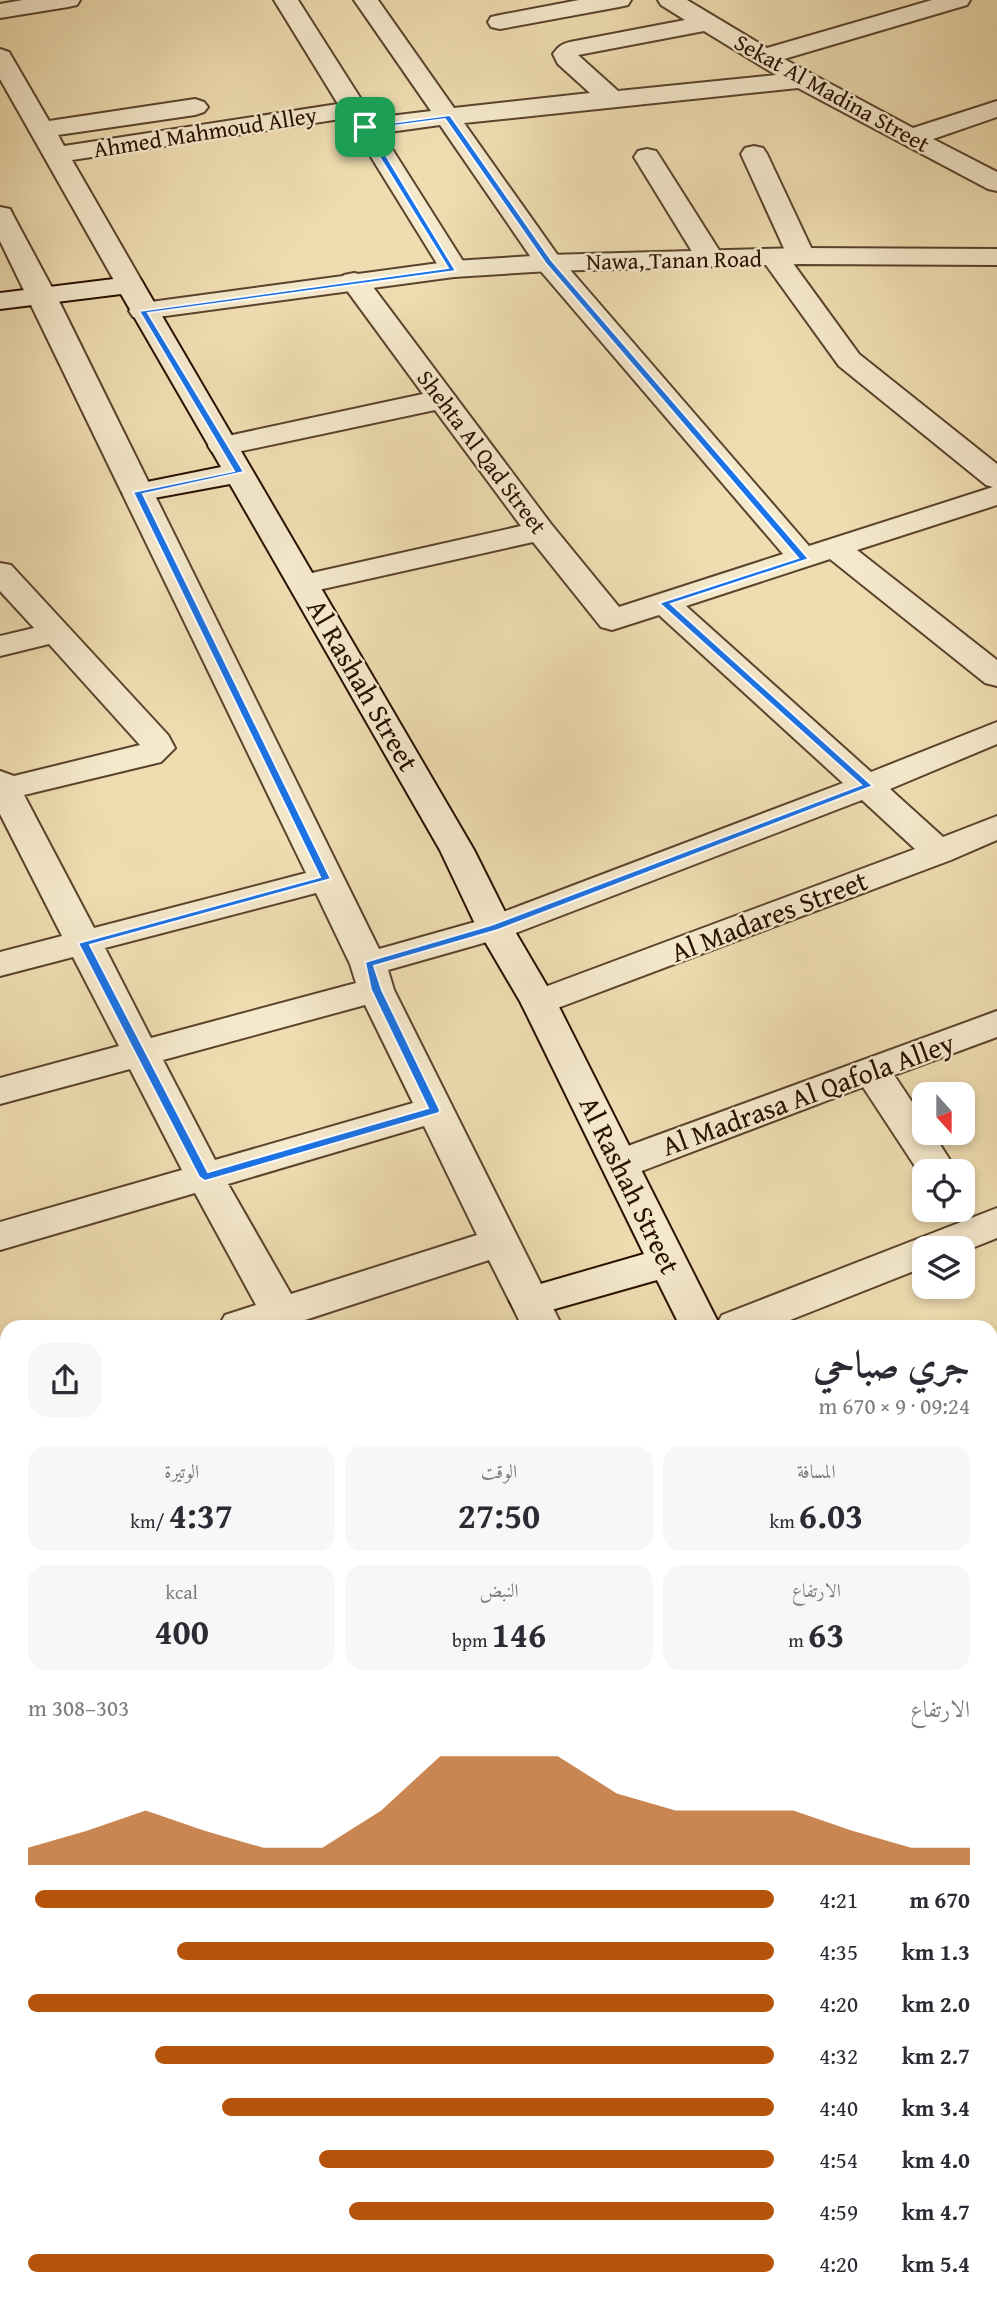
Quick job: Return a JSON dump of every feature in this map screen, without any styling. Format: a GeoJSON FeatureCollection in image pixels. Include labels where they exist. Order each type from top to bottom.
{"type":"FeatureCollection","features":[{"type":"Feature","properties":{"kind":"street"},"geometry":{"type":"LineString","coordinates":[[0,11],[68,0]]}},
{"type":"Feature","properties":{"kind":"street"},"geometry":{"type":"LineString","coordinates":[[286,0],[454,269]]}},
{"type":"Feature","properties":{"kind":"street"},"geometry":{"type":"LineString","coordinates":[[366,0],[549,263],[804,559]]}},
{"type":"Feature","properties":{"kind":"street"},"geometry":{"type":"LineString","coordinates":[[500,22],[619,0]]}},
{"type":"Feature","properties":{"kind":"street","name":"Sekat Al Madina Street"},"geometry":{"type":"LineString","coordinates":[[670,0],[802,80],[997,183]]}},
{"type":"Feature","properties":{"kind":"street"},"geometry":{"type":"LineString","coordinates":[[763,57],[958,0]]}},
{"type":"Feature","properties":{"kind":"street"},"geometry":{"type":"LineString","coordinates":[[612,99],[567,59],[565,54],[570,49],[706,23]]}},
{"type":"Feature","properties":{"kind":"street","name":"Al Rashah Street"},"geometry":{"type":"LineString","coordinates":[[0,57],[136,298],[305,584],[457,850],[495,928],[539,1003],[697,1320]]}},
{"type":"Feature","properties":{"kind":"street","name":"Ahmed Mahmoud Alley"},"geometry":{"type":"LineString","coordinates":[[55,155],[360,118],[447,117],[802,80]]}},
{"type":"Feature","properties":{"kind":"street"},"geometry":{"type":"LineString","coordinates":[[41,130],[219,103]]}},
{"type":"Feature","properties":{"kind":"street"},"geometry":{"type":"LineString","coordinates":[[913,137],[997,108]]}},
{"type":"Feature","properties":{"kind":"street"},"geometry":{"type":"LineString","coordinates":[[754,154],[788,257],[849,360],[997,479]]}},
{"type":"Feature","properties":{"kind":"street"},"geometry":{"type":"LineString","coordinates":[[646,157],[710,258]]}},
{"type":"Feature","properties":{"kind":"street"},"geometry":{"type":"LineString","coordinates":[[0,215],[43,297],[536,1314],[668,1262]]}},
{"type":"Feature","properties":{"kind":"street","name":"Nawa, Tanan Road"},"geometry":{"type":"LineString","coordinates":[[0,301],[43,297],[136,298],[549,263],[710,258],[997,257]]}},
{"type":"Feature","properties":{"kind":"street","name":"Shehta Al Qad Street"},"geometry":{"type":"LineString","coordinates":[[354,281],[540,531],[612,620],[664,603]]}},
{"type":"Feature","properties":{"kind":"street"},"geometry":{"type":"LineString","coordinates":[[138,492],[231,459],[443,399]]}},
{"type":"Feature","properties":{"kind":"street"},"geometry":{"type":"LineString","coordinates":[[664,603],[997,495]]}},
{"type":"Feature","properties":{"kind":"street"},"geometry":{"type":"LineString","coordinates":[[305,584],[540,531]]}},
{"type":"Feature","properties":{"kind":"street"},"geometry":{"type":"LineString","coordinates":[[836,549],[997,676]]}},
{"type":"Feature","properties":{"kind":"street"},"geometry":{"type":"LineString","coordinates":[[0,572],[159,748],[149,755],[1,787],[205,1177],[284,1320],[499,1242]]}},
{"type":"Feature","properties":{"kind":"street"},"geometry":{"type":"LineString","coordinates":[[664,603],[939,852]]}},
{"type":"Feature","properties":{"kind":"street"},"geometry":{"type":"LineString","coordinates":[[0,646],[56,633]]}},
{"type":"Feature","properties":{"kind":"street"},"geometry":{"type":"LineString","coordinates":[[0,1091],[141,1053],[372,977],[868,786],[997,732]]}},
{"type":"Feature","properties":{"kind":"street","name":"Al Madares Street"},"geometry":{"type":"LineString","coordinates":[[539,1003],[939,852],[997,827]]}},
{"type":"Feature","properties":{"kind":"street"},"geometry":{"type":"LineString","coordinates":[[0,964],[326,879]]}},
{"type":"Feature","properties":{"kind":"street","name":"Al Madrasa Al Qafola Alley"},"geometry":{"type":"LineString","coordinates":[[620,1164],[997,1023]]}},
{"type":"Feature","properties":{"kind":"street"},"geometry":{"type":"LineString","coordinates":[[871,1070],[930,1159]]}},
{"type":"Feature","properties":{"kind":"street"},"geometry":{"type":"LineString","coordinates":[[0,1236],[435,1110]]}},
{"type":"Feature","properties":{"kind":"street"},"geometry":{"type":"LineString","coordinates":[[952,1236],[979,1219]]}},
{"type":"Feature","properties":{"kind":"street"},"geometry":{"type":"LineString","coordinates":[[751,1320],[912,1256]]}},
{"type":"Feature","properties":{"kind":"route"},"geometry":{"type":"LineString","coordinates":[[447,117],[549,263],[804,559],[664,603],[868,786],[495,928],[368,964],[376,990],[435,1110],[205,1177],[83,943],[326,879],[138,492],[239,472],[143,311],[454,269],[365,127],[447,117]]}}]}
